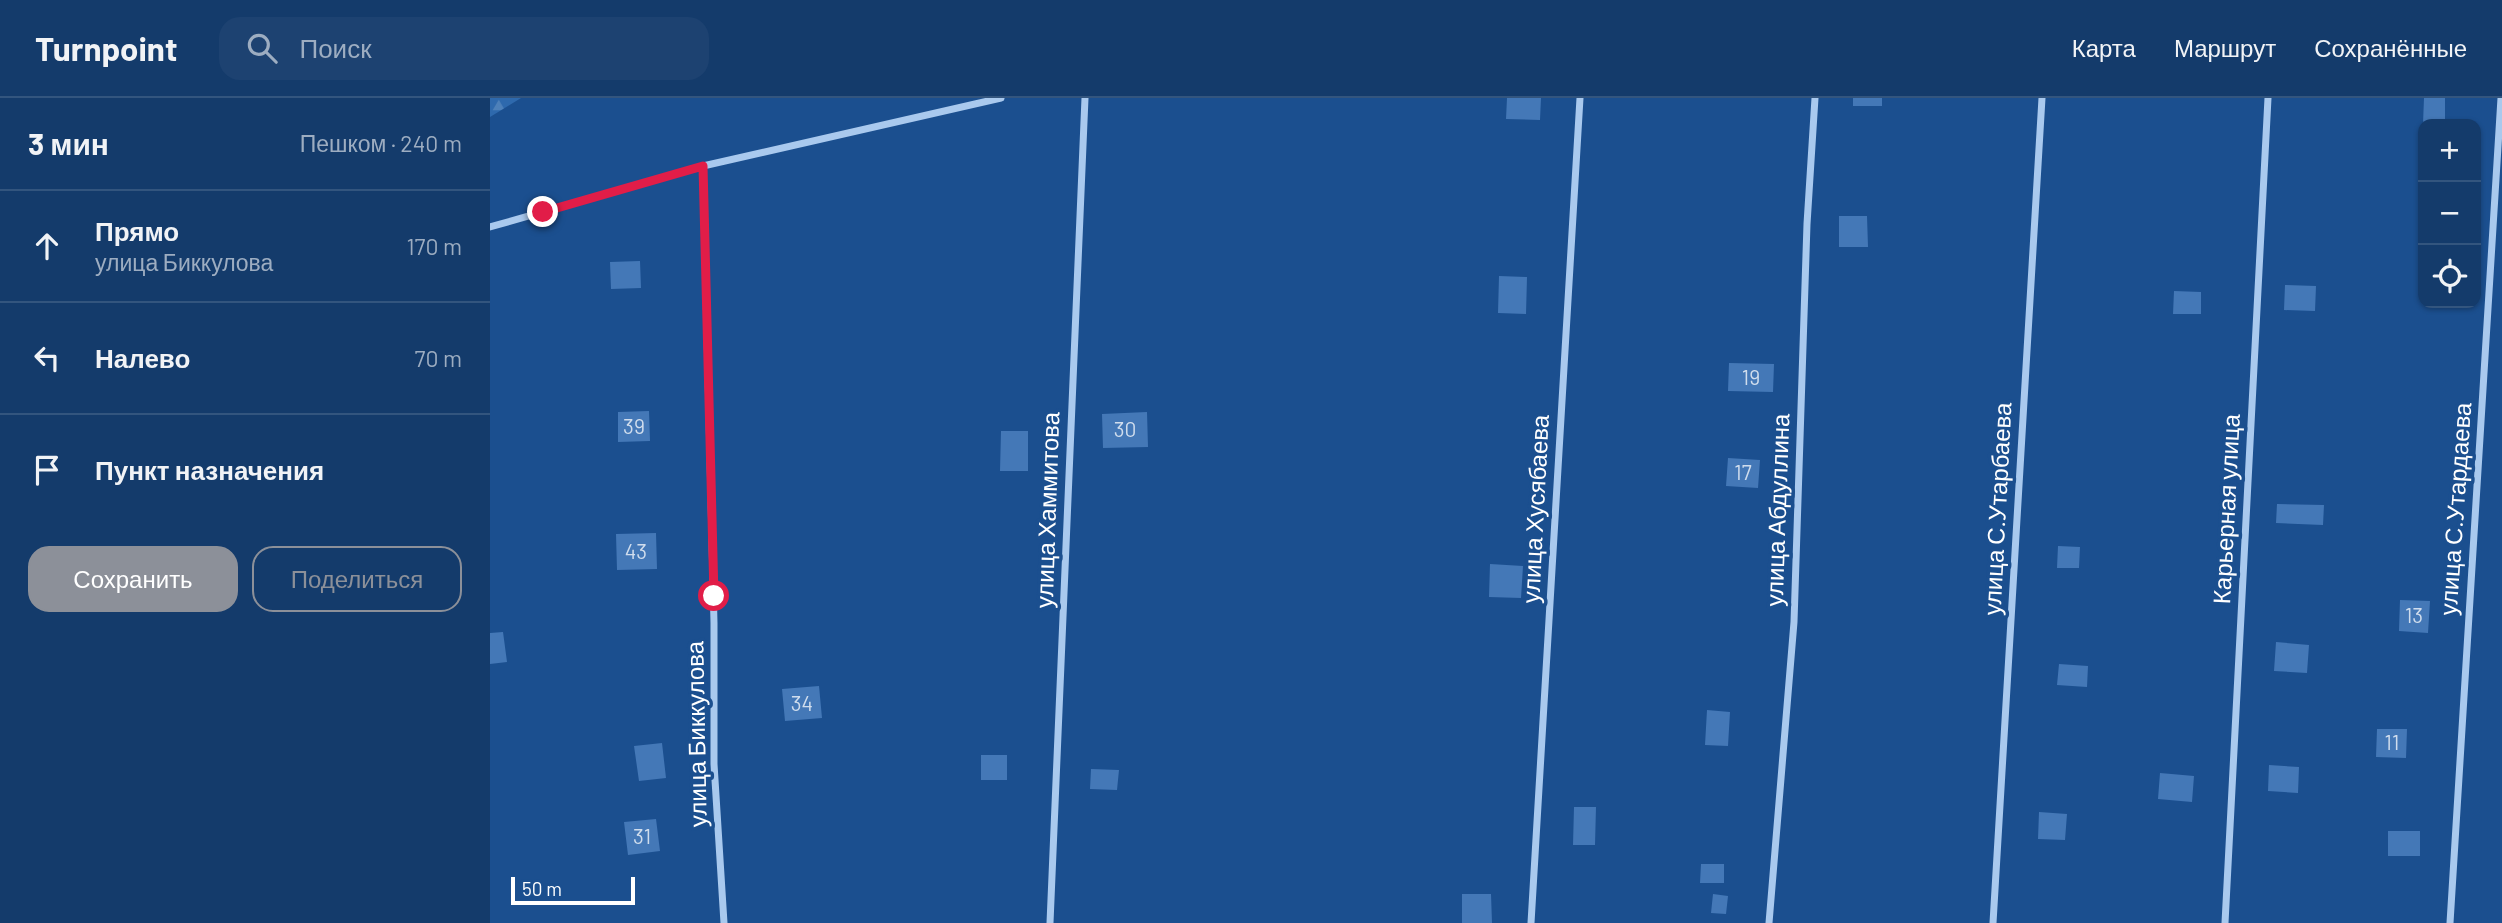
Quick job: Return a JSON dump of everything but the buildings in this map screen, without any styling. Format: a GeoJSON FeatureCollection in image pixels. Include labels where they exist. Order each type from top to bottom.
{"type":"FeatureCollection","features":[{"type":"Feature","properties":{"kind":"street"},"geometry":{"type":"LineString","coordinates":[[490,227],[703,166],[1002,98]]}},
{"type":"Feature","properties":{"kind":"street","name":"улица Хаммитова"},"geometry":{"type":"LineString","coordinates":[[1050,923],[1085,98]]}},
{"type":"Feature","properties":{"kind":"street","name":"улица Хусябаева"},"geometry":{"type":"LineString","coordinates":[[1531,923],[1580,98]]}},
{"type":"Feature","properties":{"kind":"street","name":"улица Абдуллина"},"geometry":{"type":"LineString","coordinates":[[1769,923],[1794,622],[1807,224],[1815,98]]}},
{"type":"Feature","properties":{"kind":"street","name":"улица С.Утарбаева"},"geometry":{"type":"LineString","coordinates":[[1993,923],[2042,98]]}},
{"type":"Feature","properties":{"kind":"street","name":"Карьерная улица"},"geometry":{"type":"LineString","coordinates":[[2225,923],[2268,98]]}},
{"type":"Feature","properties":{"kind":"street","name":"улица С.Утардаева"},"geometry":{"type":"LineString","coordinates":[[2450,923],[2501,98]]}},
{"type":"Feature","properties":{"kind":"street","name":"улица Биккулова"},"geometry":{"type":"LineString","coordinates":[[703,166],[714,609],[714,764],[724,923]]}},
{"type":"Feature","properties":{"kind":"green space"},"geometry":{"type":"Polygon","coordinates":[[[490,98],[521,98],[490,117],[490,98]]]}},
{"type":"Feature","properties":{"kind":"route"},"geometry":{"type":"LineString","coordinates":[[543,212],[703,166],[714,596]]}}]}
